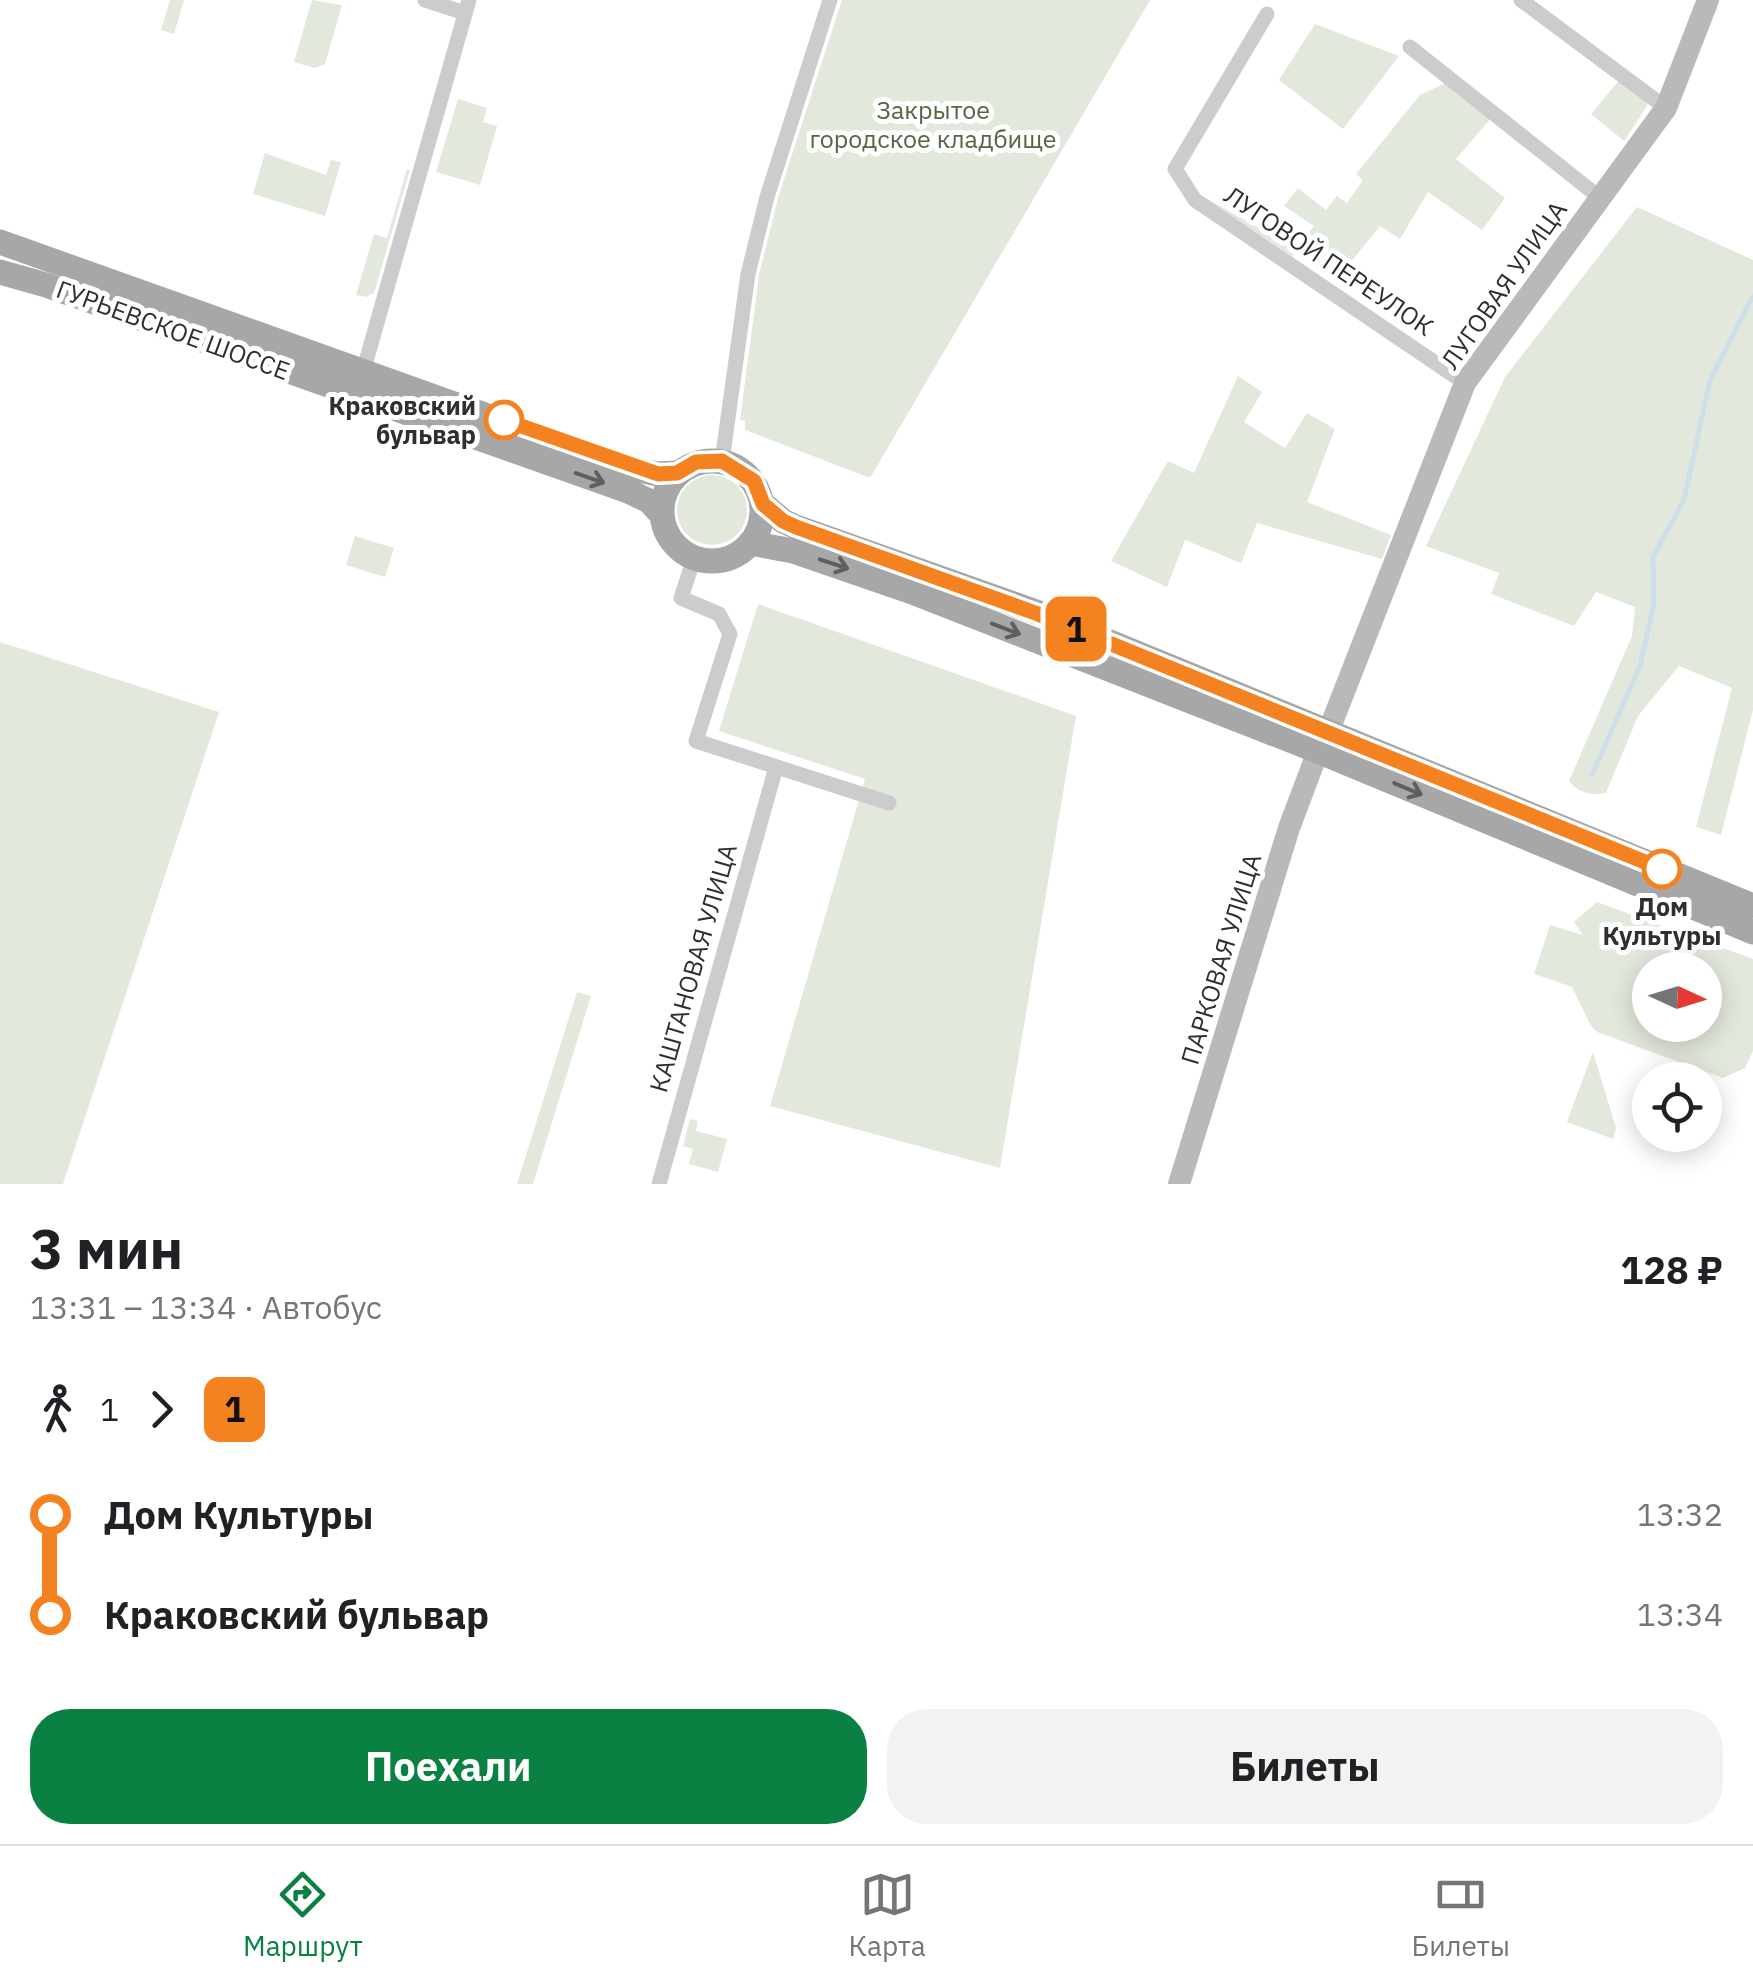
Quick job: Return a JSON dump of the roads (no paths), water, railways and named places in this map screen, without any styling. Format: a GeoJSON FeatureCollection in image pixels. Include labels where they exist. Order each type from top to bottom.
{"type":"FeatureCollection","features":[{"type":"Feature","properties":{"kind":"main road"},"geometry":{"type":"LineString","coordinates":[[0,242],[639,470],[677,473],[696,462],[722,461],[754,481],[763,504],[762,523],[750,543],[730,558],[715,561],[694,558],[680,549],[666,532],[661,514],[663,496],[677,473]]}},
{"type":"Feature","properties":{"kind":"main road","name":"ГУРЬЕВСКОЕ ШОССЕ"},"geometry":{"type":"LineString","coordinates":[[0,272],[628,491],[649,501],[661,514]]}},
{"type":"Feature","properties":{"kind":"main road"},"geometry":{"type":"LineString","coordinates":[[763,504],[796,527],[1038,614],[1753,932]]}},
{"type":"Feature","properties":{"kind":"main road"},"geometry":{"type":"LineString","coordinates":[[750,543],[793,551],[916,593],[1324,741],[1753,906]]}},
{"type":"Feature","properties":{"kind":"street"},"geometry":{"type":"LineString","coordinates":[[363,372],[467,6],[425,0]]}},
{"type":"Feature","properties":{"kind":"street"},"geometry":{"type":"LineString","coordinates":[[722,461],[748,274],[767,197],[830,0]]}},
{"type":"Feature","properties":{"kind":"street"},"geometry":{"type":"LineString","coordinates":[[1521,0],[1666,108]]}},
{"type":"Feature","properties":{"kind":"street","name":"ЛУГОВАЯ УЛИЦА"},"geometry":{"type":"LineString","coordinates":[[1324,741],[1465,384],[1666,108],[1708,0]]}},
{"type":"Feature","properties":{"kind":"street","name":"ЛУГОВОЙ ПЕРЕУЛОК"},"geometry":{"type":"LineString","coordinates":[[1267,14],[1175,169],[1195,200],[1465,384]]}},
{"type":"Feature","properties":{"kind":"street"},"geometry":{"type":"LineString","coordinates":[[1410,46],[1600,198]]}},
{"type":"Feature","properties":{"kind":"street"},"geometry":{"type":"LineString","coordinates":[[694,558],[681,598],[719,614],[730,634],[696,741],[889,803]]}},
{"type":"Feature","properties":{"kind":"street","name":"ПАРКОВАЯ УЛИЦА"},"geometry":{"type":"LineString","coordinates":[[1180,1184],[1289,828],[1324,741]]}},
{"type":"Feature","properties":{"kind":"street","name":"КАШТАНОВАЯ УЛИЦА"},"geometry":{"type":"LineString","coordinates":[[659,1184],[776,767]]}},
{"type":"Feature","properties":{"kind":"waterway"},"geometry":{"type":"LineString","coordinates":[[1592,775],[1640,666],[1654,603],[1653,557],[1684,500],[1710,380],[1753,296]]}},
{"type":"Feature","properties":{"kind":"place","name":"Краковский бульвар"},"geometry":{"type":"Point","coordinates":[504,420]}},
{"type":"Feature","properties":{"kind":"place","name":"Дом Культуры"},"geometry":{"type":"Point","coordinates":[1662,869]}},
{"type":"Feature","properties":{"kind":"park label","name":"Закрытое городское кладбище"},"geometry":{"type":"Point","coordinates":[933,124]}}]}
